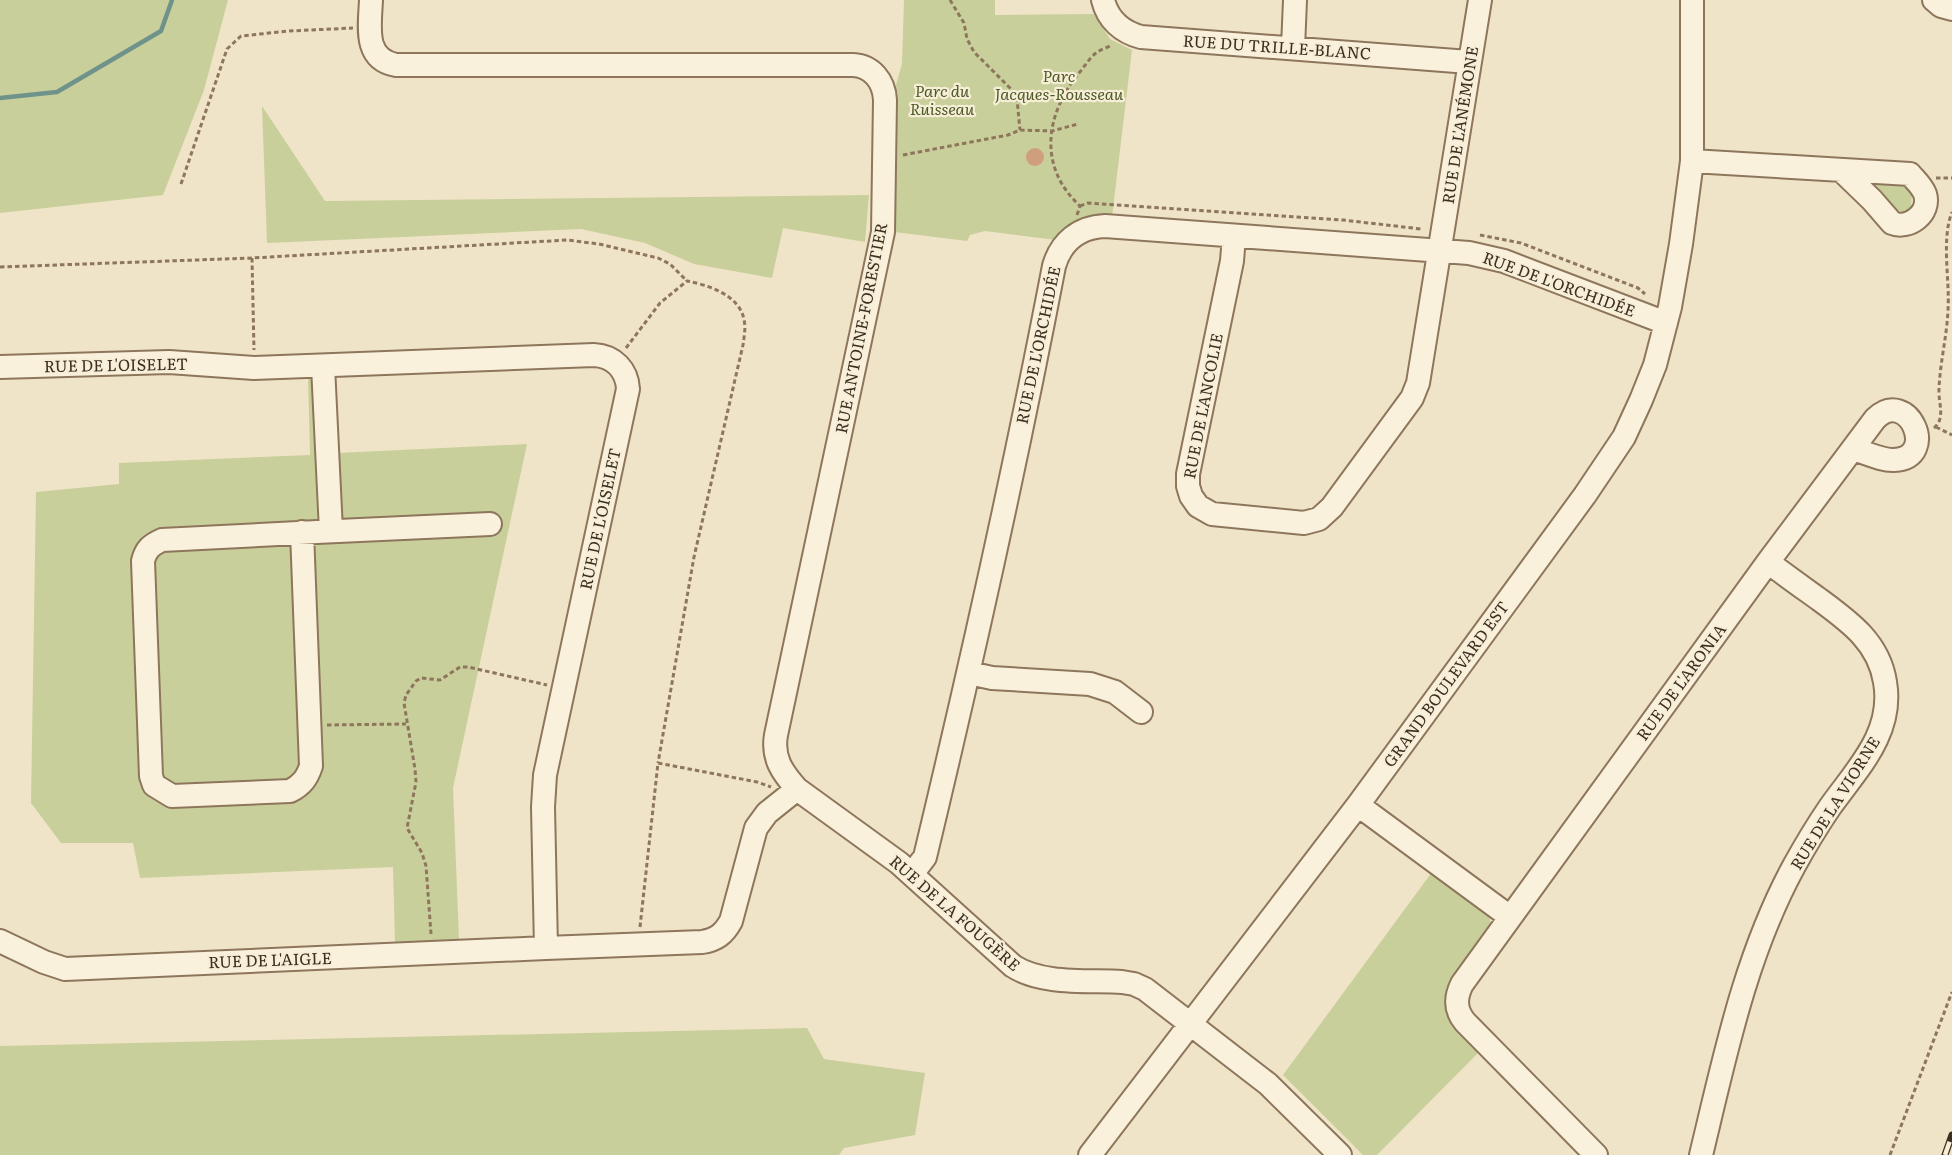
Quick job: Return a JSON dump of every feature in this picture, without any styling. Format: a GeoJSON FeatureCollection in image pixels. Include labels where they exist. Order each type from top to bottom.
{"type":"FeatureCollection","features":[{"type":"Feature","properties":{"kind":"street","name":"RUE ANTOINE-FORESTIER"},"geometry":{"type":"LineString","coordinates":[[371,0],[370,39],[375,53],[386,63],[396,65],[858,66],[875,75],[883,88],[883,232],[774,742]]}},
{"type":"Feature","properties":{"kind":"street","name":"RUE DU TRILLE-BLANC"},"geometry":{"type":"LineString","coordinates":[[1103,0],[1114,22],[1129,33],[1141,37],[1470,62]]}},
{"type":"Feature","properties":{"kind":"street"},"geometry":{"type":"LineString","coordinates":[[1293,48],[1295,0]]}},
{"type":"Feature","properties":{"kind":"street","name":"RUE DE L'ANÉMONE"},"geometry":{"type":"LineString","coordinates":[[1440,251],[1479,0]]}},
{"type":"Feature","properties":{"kind":"street","name":"GRAND BOULEVARD EST"},"geometry":{"type":"LineString","coordinates":[[1090,1155],[1358,805],[1624,437],[1655,365],[1676,274],[1692,161],[1692,0]]}},
{"type":"Feature","properties":{"kind":"street"},"geometry":{"type":"LineString","coordinates":[[1934,0],[1941,6],[1952,9]]}},
{"type":"Feature","properties":{"kind":"street"},"geometry":{"type":"LineString","coordinates":[[1692,161],[1841,170]]}},
{"type":"Feature","properties":{"kind":"street","name":"RUE DE L'ORCHIDÉE"},"geometry":{"type":"LineString","coordinates":[[912,874],[925,857],[969,673],[991,577],[1054,266],[1061,248],[1070,239],[1080,232],[1099,226],[1476,254],[1504,261],[1666,323]]}},
{"type":"Feature","properties":{"kind":"street","name":"RUE DE L'ANCOLIE"},"geometry":{"type":"LineString","coordinates":[[1234,236],[1232,261],[1188,474],[1189,491],[1198,506],[1212,514],[1299,523],[1314,522],[1327,513],[1414,393],[1420,378],[1440,251]]}},
{"type":"Feature","properties":{"kind":"street","name":"RUE DE L'OISELET"},"geometry":{"type":"LineString","coordinates":[[0,367],[169,362],[254,368],[594,355],[614,361],[625,374],[628,384],[627,396],[547,764],[543,796],[546,948]]}},
{"type":"Feature","properties":{"kind":"street"},"geometry":{"type":"LineString","coordinates":[[323,366],[331,531]]}},
{"type":"Feature","properties":{"kind":"street","name":"RUE DE L'ARONIA"},"geometry":{"type":"LineString","coordinates":[[1596,1155],[1470,1027],[1460,1014],[1457,1004],[1460,988],[1875,418],[1884,412],[1893,411],[1903,414],[1914,423],[1927,429]]}},
{"type":"Feature","properties":{"kind":"street"},"geometry":{"type":"LineString","coordinates":[[1853,449],[1889,460],[1900,459],[1913,449],[1917,440],[1927,429]]}},
{"type":"Feature","properties":{"kind":"street"},"geometry":{"type":"LineString","coordinates":[[302,532],[311,766],[307,777],[299,786],[290,791],[172,796],[154,785],[151,776],[142,561],[152,544],[162,540],[302,532],[490,524]]}},
{"type":"Feature","properties":{"kind":"street","name":"RUE DE LA VIORNE"},"geometry":{"type":"LineString","coordinates":[[1701,1155],[1734,1017],[1746,976],[1768,920],[1812,835],[1873,746],[1886,711],[1887,692],[1884,674],[1868,640],[1848,621],[1768,562]]}},
{"type":"Feature","properties":{"kind":"street"},"geometry":{"type":"LineString","coordinates":[[969,673],[992,678],[1090,684],[1115,692],[1141,712]]}},
{"type":"Feature","properties":{"kind":"street","name":"RUE DE LA FOUGÈRE"},"geometry":{"type":"LineString","coordinates":[[774,742],[778,764],[783,774],[797,789],[912,874],[1019,970],[1039,977],[1134,984],[1149,992],[1268,1084],[1335,1153]]}},
{"type":"Feature","properties":{"kind":"street"},"geometry":{"type":"LineString","coordinates":[[546,948],[707,941],[717,937],[726,930],[733,916],[756,828],[767,813],[797,789]]}},
{"type":"Feature","properties":{"kind":"street"},"geometry":{"type":"LineString","coordinates":[[1358,805],[1510,917]]}},
{"type":"Feature","properties":{"kind":"street","name":"RUE DE L'AIGLE"},"geometry":{"type":"LineString","coordinates":[[0,941],[44,962],[65,969],[546,948]]}},
{"type":"Feature","properties":{"kind":"path"},"geometry":{"type":"LineString","coordinates":[[950,0],[964,23],[967,39],[974,52],[1014,92],[1017,99],[1020,130]]}},
{"type":"Feature","properties":{"kind":"path"},"geometry":{"type":"LineString","coordinates":[[181,184],[227,49],[241,36],[370,27]]}},
{"type":"Feature","properties":{"kind":"path"},"geometry":{"type":"LineString","coordinates":[[1080,206],[1066,191],[1056,173],[1051,153],[1052,130],[1060,101],[1069,86],[1094,54],[1111,46],[1117,39]]}},
{"type":"Feature","properties":{"kind":"path"},"geometry":{"type":"LineString","coordinates":[[884,158],[1020,130],[1052,130],[1078,124]]}},
{"type":"Feature","properties":{"kind":"path"},"geometry":{"type":"LineString","coordinates":[[1078,222],[1077,214],[1080,206],[1088,203],[1343,220],[1396,225],[1425,231]]}},
{"type":"Feature","properties":{"kind":"path"},"geometry":{"type":"LineString","coordinates":[[1927,429],[1941,415],[1939,390],[1948,308],[1947,231],[1952,212]]}},
{"type":"Feature","properties":{"kind":"path","name":"RUE DE L'ORCHIDÉE"},"geometry":{"type":"LineString","coordinates":[[1475,234],[1521,243],[1638,288],[1648,299]]}},
{"type":"Feature","properties":{"kind":"path"},"geometry":{"type":"LineString","coordinates":[[0,267],[252,258],[567,240],[599,244],[658,258],[670,264],[687,281],[705,285],[729,298],[744,320],[743,345],[694,557],[657,763],[638,944]]}},
{"type":"Feature","properties":{"kind":"path"},"geometry":{"type":"LineString","coordinates":[[252,258],[254,368]]}},
{"type":"Feature","properties":{"kind":"path"},"geometry":{"type":"LineString","coordinates":[[614,361],[626,349],[660,303],[687,281]]}},
{"type":"Feature","properties":{"kind":"path"},"geometry":{"type":"LineString","coordinates":[[1927,429],[1952,435]]}},
{"type":"Feature","properties":{"kind":"path"},"geometry":{"type":"LineString","coordinates":[[432,953],[426,866],[407,828],[416,782],[406,724],[404,703],[406,695],[421,678],[440,680],[460,667],[468,666],[563,688]]}},
{"type":"Feature","properties":{"kind":"path"},"geometry":{"type":"LineString","coordinates":[[310,725],[406,724]]}},
{"type":"Feature","properties":{"kind":"path"},"geometry":{"type":"LineString","coordinates":[[657,763],[757,782],[772,787],[797,789]]}},
{"type":"Feature","properties":{"kind":"path"},"geometry":{"type":"LineString","coordinates":[[1890,1155],[1952,992]]}},
{"type":"Feature","properties":{"kind":"green space"},"geometry":{"type":"Polygon","coordinates":[[[0,0],[228,0],[204,90],[163,195],[0,213],[0,0]]]}},
{"type":"Feature","properties":{"kind":"green space"},"geometry":{"type":"Polygon","coordinates":[[[904,0],[995,0],[995,15],[1094,14],[1110,39],[1132,50],[1112,217],[1065,228],[1056,240],[985,231],[970,235],[967,241],[894,232],[894,92],[902,64],[904,0]]]}},
{"type":"Feature","properties":{"kind":"green space"},"geometry":{"type":"Polygon","coordinates":[[[262,106],[325,201],[869,195],[865,242],[783,228],[772,278],[694,264],[645,243],[581,229],[267,243],[262,106]]]}},
{"type":"Feature","properties":{"kind":"green space"},"geometry":{"type":"Polygon","coordinates":[[[1866,177],[1901,181],[1912,192],[1911,207],[1904,212],[1895,211],[1866,177]]]}},
{"type":"Feature","properties":{"kind":"green space"},"geometry":{"type":"Polygon","coordinates":[[[335,376],[338,453],[527,444],[453,788],[459,939],[395,943],[393,867],[140,878],[133,843],[61,843],[31,803],[36,492],[119,484],[119,463],[310,455],[308,377],[335,376]]]}},
{"type":"Feature","properties":{"kind":"green space"},"geometry":{"type":"Polygon","coordinates":[[[1432,872],[1489,915],[1491,924],[1449,984],[1446,998],[1480,1051],[1377,1155],[1363,1155],[1283,1075],[1432,872]]]}},
{"type":"Feature","properties":{"kind":"green space"},"geometry":{"type":"Polygon","coordinates":[[[807,1028],[824,1059],[925,1073],[915,1135],[844,1148],[839,1155],[0,1155],[0,1046],[807,1028]]]}},
{"type":"Feature","properties":{"kind":"building"},"geometry":{"type":"Polygon","coordinates":[[[1035,148],[1041,151],[1044,157],[1041,163],[1035,166],[1029,163],[1026,157],[1029,151],[1035,148]]]}},
{"type":"Feature","properties":{"kind":"waterway"},"geometry":{"type":"LineString","coordinates":[[0,98],[57,92],[161,31],[172,0]]}},
{"type":"Feature","properties":{"kind":"railway"},"geometry":{"type":"LineString","coordinates":[[1945,1155],[1952,1135]]}},
{"type":"Feature","properties":{"kind":"park label","name":"Parc Jacques-Rousseau"},"geometry":{"type":"Point","coordinates":[1059,85]}},
{"type":"Feature","properties":{"kind":"park label","name":"Parc du Ruisseau"},"geometry":{"type":"Point","coordinates":[942,100]}}]}
